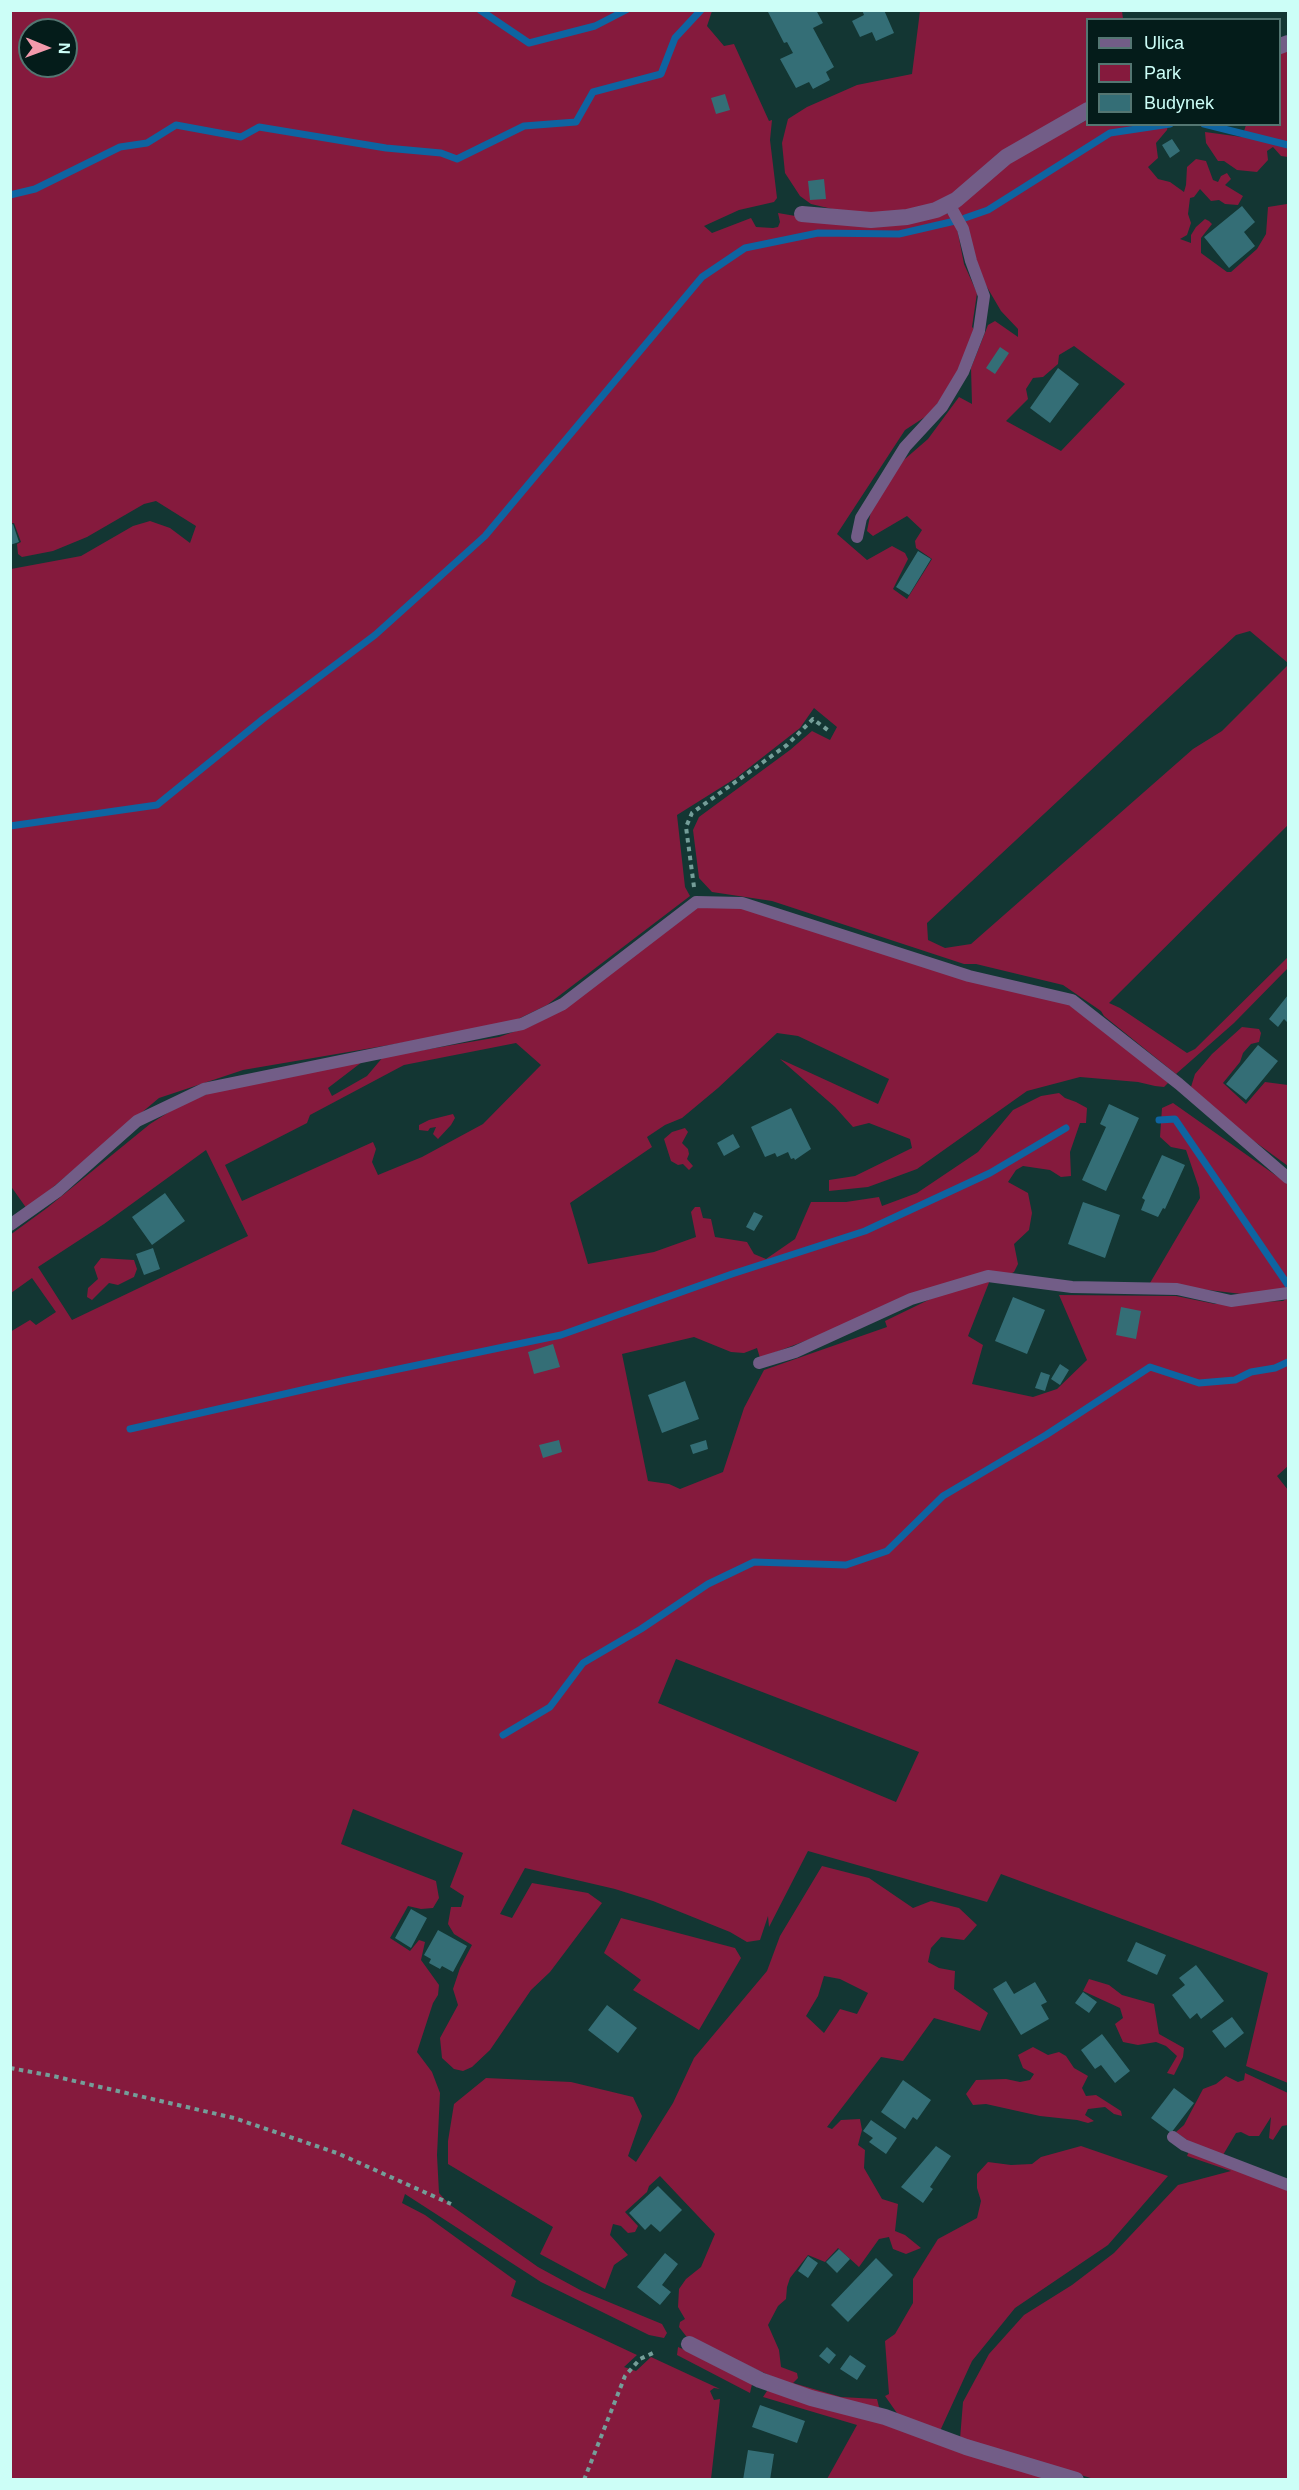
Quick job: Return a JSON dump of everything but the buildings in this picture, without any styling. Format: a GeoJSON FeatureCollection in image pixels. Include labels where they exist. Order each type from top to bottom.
{"type":"FeatureCollection","features":[{"type":"Feature","properties":{"kind":"street"},"geometry":{"type":"LineString","coordinates":[[802,214],[883,219],[907,217],[936,210],[949,204],[1006,157],[1086,111]]}},
{"type":"Feature","properties":{"kind":"street"},"geometry":{"type":"LineString","coordinates":[[689,2344],[760,2380],[801,2395],[885,2417],[966,2447],[1076,2480]]}},
{"type":"Feature","properties":{"kind":"lane"},"geometry":{"type":"LineString","coordinates":[[857,537],[861,518],[904,447],[942,407],[958,381],[979,331],[984,296],[971,261],[963,229],[949,204]]}},
{"type":"Feature","properties":{"kind":"lane"},"geometry":{"type":"LineString","coordinates":[[10,1224],[57,1191],[137,1121],[204,1089],[522,1024],[563,1004],[696,902],[742,903],[969,976],[1072,1000],[1179,1084],[1288,1178]]}},
{"type":"Feature","properties":{"kind":"lane"},"geometry":{"type":"LineString","coordinates":[[759,1362],[795,1352],[911,1299],[988,1276],[1072,1287],[1177,1289],[1231,1301],[1288,1293]]}},
{"type":"Feature","properties":{"kind":"lane"},"geometry":{"type":"LineString","coordinates":[[1173,2137],[1184,2145],[1288,2185]]}},
{"type":"Feature","properties":{"kind":"path"},"geometry":{"type":"LineString","coordinates":[[696,902],[686,827],[692,813],[787,745],[813,719],[829,731]]}},
{"type":"Feature","properties":{"kind":"path"},"geometry":{"type":"LineString","coordinates":[[10,2068],[234,2118],[337,2153],[451,2204]]}},
{"type":"Feature","properties":{"kind":"path"},"geometry":{"type":"LineString","coordinates":[[584,2480],[625,2376],[640,2358],[655,2352]]}},
{"type":"Feature","properties":{"kind":"green space"},"geometry":{"type":"Polygon","coordinates":[[[10,11],[712,11],[707,26],[724,46],[734,44],[769,121],[772,120],[770,140],[777,198],[774,202],[739,210],[704,226],[712,233],[751,218],[756,227],[778,227],[780,222],[778,213],[813,219],[944,212],[955,218],[964,264],[977,293],[972,327],[975,330],[952,386],[928,415],[905,430],[837,534],[867,560],[892,546],[905,553],[908,559],[893,589],[907,599],[932,559],[916,548],[915,541],[922,530],[907,516],[873,536],[867,531],[871,511],[898,465],[928,439],[959,397],[972,404],[971,368],[988,325],[995,321],[1018,337],[1018,329],[1001,311],[984,282],[955,207],[1009,162],[1086,121],[1086,126],[1168,126],[1156,143],[1158,158],[1148,167],[1158,179],[1170,182],[1184,192],[1187,167],[1196,159],[1206,161],[1213,180],[1218,182],[1221,176],[1227,173],[1231,179],[1225,185],[1243,196],[1238,205],[1225,204],[1219,200],[1211,201],[1200,189],[1194,197],[1190,198],[1188,214],[1191,223],[1187,235],[1180,239],[1191,243],[1191,235],[1196,227],[1205,219],[1209,221],[1212,224],[1201,238],[1201,253],[1227,272],[1231,272],[1257,249],[1266,234],[1268,207],[1287,204],[1288,663],[1250,631],[1236,635],[927,923],[928,940],[945,948],[971,944],[1193,749],[1222,731],[1288,665],[1288,825],[1109,1003],[1187,1053],[1195,1049],[1288,957],[1288,968],[1234,1023],[1176,1074],[1104,1016],[1101,1011],[1063,985],[976,964],[964,964],[772,901],[712,892],[699,878],[693,830],[699,817],[812,731],[830,740],[837,727],[814,708],[800,728],[736,778],[677,815],[685,887],[690,896],[547,1005],[516,1020],[471,1031],[243,1070],[159,1098],[27,1209],[10,1185],[11,569],[81,556],[133,526],[150,521],[170,528],[190,543],[196,526],[156,501],[144,504],[87,537],[53,551],[22,557],[18,554],[17,544],[21,542],[14,523],[10,524],[10,11]],[[1074,346],[1059,355],[1058,364],[1043,377],[1033,378],[1026,389],[1028,399],[1006,421],[1061,451],[1125,384],[1074,346]]]}},
{"type":"Feature","properties":{"kind":"green space"},"geometry":{"type":"Polygon","coordinates":[[[920,11],[1122,11],[1123,18],[1086,18],[1086,107],[946,199],[912,211],[881,213],[845,212],[811,204],[800,196],[785,173],[782,143],[788,119],[807,107],[857,85],[912,74],[920,11]]]}},
{"type":"Feature","properties":{"kind":"green space"},"geometry":{"type":"Polygon","coordinates":[[[1288,50],[1288,157],[1281,156],[1273,147],[1267,151],[1268,160],[1257,172],[1237,170],[1224,161],[1218,161],[1206,143],[1205,132],[1242,137],[1246,126],[1281,126],[1281,52],[1288,50]]]}},
{"type":"Feature","properties":{"kind":"green space"},"geometry":{"type":"Polygon","coordinates":[[[735,906],[1068,1004],[1141,1058],[1168,1083],[1164,1087],[1138,1082],[1080,1077],[1027,1091],[917,1169],[868,1187],[829,1191],[829,1180],[855,1176],[912,1148],[910,1139],[869,1123],[853,1127],[835,1107],[780,1059],[878,1104],[889,1079],[798,1036],[777,1033],[682,1118],[665,1125],[647,1137],[652,1147],[570,1203],[588,1264],[654,1252],[696,1237],[691,1212],[695,1207],[700,1207],[703,1218],[711,1219],[715,1237],[747,1242],[754,1254],[766,1259],[795,1239],[811,1202],[846,1202],[879,1197],[882,1206],[917,1193],[978,1152],[1013,1110],[1041,1096],[1059,1093],[1087,1108],[1086,1123],[1080,1123],[1070,1152],[1071,1176],[1061,1177],[1050,1170],[1023,1166],[1016,1170],[1008,1182],[1028,1193],[1032,1213],[1029,1230],[1014,1244],[1018,1264],[1014,1272],[1008,1275],[988,1272],[760,1358],[757,1348],[744,1353],[731,1352],[694,1337],[622,1354],[648,1481],[669,1484],[680,1489],[723,1472],[744,1408],[764,1370],[887,1327],[885,1321],[951,1289],[990,1280],[968,1336],[983,1345],[972,1384],[1033,1397],[1057,1389],[1087,1360],[1059,1295],[1176,1296],[1215,1304],[1283,1301],[1288,1298],[1288,1466],[1277,1476],[1288,1490],[1288,2083],[1246,2066],[1268,1973],[1001,1874],[987,1902],[808,1851],[769,1927],[768,1916],[760,1940],[747,1942],[730,1932],[653,1901],[615,1889],[525,1868],[500,1914],[512,1918],[532,1883],[588,1893],[602,1903],[550,1972],[531,1990],[490,2050],[472,2067],[463,2071],[454,2069],[442,2058],[440,2038],[458,2005],[453,1989],[460,1968],[472,1945],[454,1934],[448,1924],[451,1907],[461,1907],[464,1896],[450,1887],[463,1853],[353,1809],[341,1844],[436,1881],[439,1898],[433,1908],[421,1909],[408,1906],[390,1938],[410,1951],[419,1940],[425,1942],[421,1960],[439,1985],[438,1995],[433,2003],[417,2052],[432,2072],[440,2093],[437,2155],[439,2193],[449,2204],[538,2267],[582,2291],[662,2324],[667,2333],[664,2338],[649,2335],[541,2282],[405,2194],[402,2203],[425,2215],[516,2281],[511,2296],[637,2355],[624,2367],[636,2371],[651,2357],[720,2389],[714,2388],[710,2391],[714,2400],[720,2399],[711,2479],[11,2479],[10,1332],[30,1320],[36,1325],[56,1312],[32,1278],[11,1293],[10,1235],[47,1208],[150,1124],[180,1105],[215,1091],[362,1062],[328,1088],[332,1096],[367,1076],[383,1057],[499,1037],[533,1025],[571,1004],[697,908],[735,906]],[[516,1043],[404,1065],[310,1115],[307,1123],[225,1165],[242,1201],[373,1142],[376,1149],[372,1162],[378,1175],[422,1157],[483,1124],[541,1065],[516,1043]],[[206,1150],[104,1224],[38,1267],[72,1320],[248,1236],[206,1150]],[[676,1659],[658,1703],[896,1802],[919,1752],[676,1659]]]}},
{"type":"Feature","properties":{"kind":"green space"},"geometry":{"type":"Polygon","coordinates":[[[1242,1027],[1259,1029],[1261,1033],[1259,1042],[1251,1044],[1243,1053],[1240,1062],[1223,1083],[1246,1104],[1265,1082],[1288,1085],[1288,1166],[1243,1133],[1191,1087],[1195,1074],[1212,1054],[1242,1027]]]}},
{"type":"Feature","properties":{"kind":"green space"},"geometry":{"type":"Polygon","coordinates":[[[1173,1103],[1288,1184],[1288,1287],[1250,1295],[1150,1283],[1200,1198],[1199,1188],[1186,1150],[1171,1147],[1160,1137],[1162,1108],[1173,1103]]]}},
{"type":"Feature","properties":{"kind":"green space"},"geometry":{"type":"Polygon","coordinates":[[[453,1114],[455,1118],[451,1125],[438,1139],[433,1134],[436,1127],[428,1131],[419,1130],[419,1125],[429,1120],[453,1114]]]}},
{"type":"Feature","properties":{"kind":"green space"},"geometry":{"type":"Polygon","coordinates":[[[685,1128],[688,1132],[682,1143],[688,1149],[687,1159],[693,1166],[689,1170],[683,1164],[678,1165],[671,1161],[664,1139],[672,1132],[685,1128]]]}},
{"type":"Feature","properties":{"kind":"green space"},"geometry":{"type":"Polygon","coordinates":[[[101,1258],[134,1260],[137,1269],[134,1277],[118,1285],[109,1283],[92,1300],[87,1297],[88,1288],[98,1279],[94,1267],[101,1258]]]}},
{"type":"Feature","properties":{"kind":"green space"},"geometry":{"type":"Polygon","coordinates":[[[822,1866],[869,1878],[913,1908],[931,1901],[959,1908],[977,1925],[964,1940],[941,1937],[931,1948],[928,1962],[939,1968],[955,1971],[954,1989],[988,2013],[980,2031],[934,2018],[903,2061],[881,2057],[827,2127],[832,2129],[841,2120],[860,2119],[862,2130],[858,2145],[865,2150],[864,2168],[882,2199],[898,2204],[895,2231],[905,2235],[921,2248],[906,2254],[893,2249],[889,2237],[879,2239],[859,2267],[838,2248],[825,2262],[808,2255],[790,2278],[786,2299],[778,2306],[768,2325],[779,2350],[781,2367],[797,2373],[798,2378],[793,2383],[841,2397],[877,2399],[880,2411],[793,2386],[686,2336],[679,2327],[680,2322],[685,2319],[678,2307],[679,2289],[686,2279],[701,2267],[715,2234],[660,2176],[649,2186],[647,2192],[625,2212],[638,2226],[635,2232],[628,2233],[621,2226],[613,2224],[610,2235],[628,2255],[614,2265],[605,2289],[540,2254],[553,2227],[448,2164],[448,2141],[454,2104],[486,2078],[571,2082],[633,2097],[642,2116],[628,2156],[636,2162],[673,2103],[694,2058],[767,1971],[780,1936],[822,1866]],[[824,1976],[818,1996],[806,2016],[824,2033],[840,2009],[857,2014],[868,1993],[840,1979],[824,1976]]]}},
{"type":"Feature","properties":{"kind":"green space"},"geometry":{"type":"Polygon","coordinates":[[[621,1918],[735,1948],[741,1958],[699,2030],[633,1990],[641,1980],[604,1953],[621,1918]]]}},
{"type":"Feature","properties":{"kind":"green space"},"geometry":{"type":"Polygon","coordinates":[[[1089,1979],[1109,1985],[1122,1995],[1154,2004],[1159,2034],[1184,2048],[1183,2057],[1174,2075],[1167,2073],[1177,2056],[1166,2046],[1156,2042],[1138,2045],[1123,2042],[1115,2024],[1123,2018],[1120,2008],[1083,1991],[1089,1979]]]}},
{"type":"Feature","properties":{"kind":"green space"},"geometry":{"type":"Polygon","coordinates":[[[1033,2047],[1048,2055],[1059,2052],[1066,2056],[1074,2068],[1088,2076],[1082,2088],[1086,2096],[1096,2095],[1121,2111],[1122,2116],[1114,2114],[1105,2107],[1088,2109],[1085,2115],[1094,2121],[1088,2123],[1040,2116],[986,2104],[973,2105],[966,2094],[976,2080],[1006,2079],[1020,2082],[1030,2080],[1034,2074],[1023,2068],[1018,2055],[1033,2047]]]}},
{"type":"Feature","properties":{"kind":"green space"},"geometry":{"type":"Polygon","coordinates":[[[1245,2073],[1288,2093],[1288,2125],[1282,2126],[1273,2140],[1269,2138],[1271,2117],[1259,2136],[1236,2133],[1223,2155],[1191,2143],[1176,2132],[1184,2125],[1203,2089],[1216,2084],[1226,2076],[1238,2082],[1244,2080],[1245,2073]]]}},
{"type":"Feature","properties":{"kind":"green space"},"geometry":{"type":"Polygon","coordinates":[[[1081,2146],[1168,2176],[1108,2245],[1015,2308],[972,2361],[940,2431],[899,2416],[885,2396],[889,2394],[885,2341],[895,2334],[913,2303],[913,2279],[938,2239],[977,2218],[981,2201],[977,2188],[977,2174],[988,2162],[1011,2165],[1032,2164],[1041,2157],[1081,2146]]]}},
{"type":"Feature","properties":{"kind":"green space"},"geometry":{"type":"Polygon","coordinates":[[[1189,2151],[1288,2190],[1288,2479],[1094,2479],[960,2439],[963,2402],[989,2354],[1024,2315],[1072,2285],[1114,2253],[1178,2185],[1231,2171],[1187,2156],[1189,2151]]]}},
{"type":"Feature","properties":{"kind":"green space"},"geometry":{"type":"Polygon","coordinates":[[[678,2347],[753,2380],[750,2393],[677,2355],[678,2347]]]}},
{"type":"Feature","properties":{"kind":"green space"},"geometry":{"type":"Polygon","coordinates":[[[769,2388],[1059,2479],[827,2479],[857,2425],[763,2397],[769,2388]]]}},
{"type":"Feature","properties":{"kind":"waterway"},"geometry":{"type":"LineString","coordinates":[[480,10],[529,43],[595,26],[626,10]]}},
{"type":"Feature","properties":{"kind":"waterway"},"geometry":{"type":"LineString","coordinates":[[10,195],[35,189],[120,147],[147,143],[176,125],[241,137],[259,127],[386,148],[441,153],[457,159],[524,126],[576,122],[593,92],[661,74],[675,38],[701,10]]}},
{"type":"Feature","properties":{"kind":"waterway"},"geometry":{"type":"LineString","coordinates":[[965,218],[988,210],[1110,133],[1157,126]]}},
{"type":"Feature","properties":{"kind":"waterway"},"geometry":{"type":"LineString","coordinates":[[1212,126],[1288,145]]}},
{"type":"Feature","properties":{"kind":"waterway"},"geometry":{"type":"LineString","coordinates":[[10,826],[157,805],[263,719],[375,635],[485,536],[702,277],[745,248],[818,233],[899,234],[955,221]]}},
{"type":"Feature","properties":{"kind":"waterway"},"geometry":{"type":"LineString","coordinates":[[1159,1120],[1175,1119],[1288,1285]]}},
{"type":"Feature","properties":{"kind":"waterway"},"geometry":{"type":"LineString","coordinates":[[130,1429],[346,1380],[561,1335],[732,1274],[865,1231],[990,1173],[1066,1128]]}},
{"type":"Feature","properties":{"kind":"waterway"},"geometry":{"type":"LineString","coordinates":[[503,1735],[550,1707],[583,1663],[641,1629],[708,1584],[754,1562],[846,1565],[887,1551],[943,1496],[1046,1435],[1150,1367],[1199,1383],[1235,1380],[1251,1372],[1275,1368],[1288,1362]]}}]}
